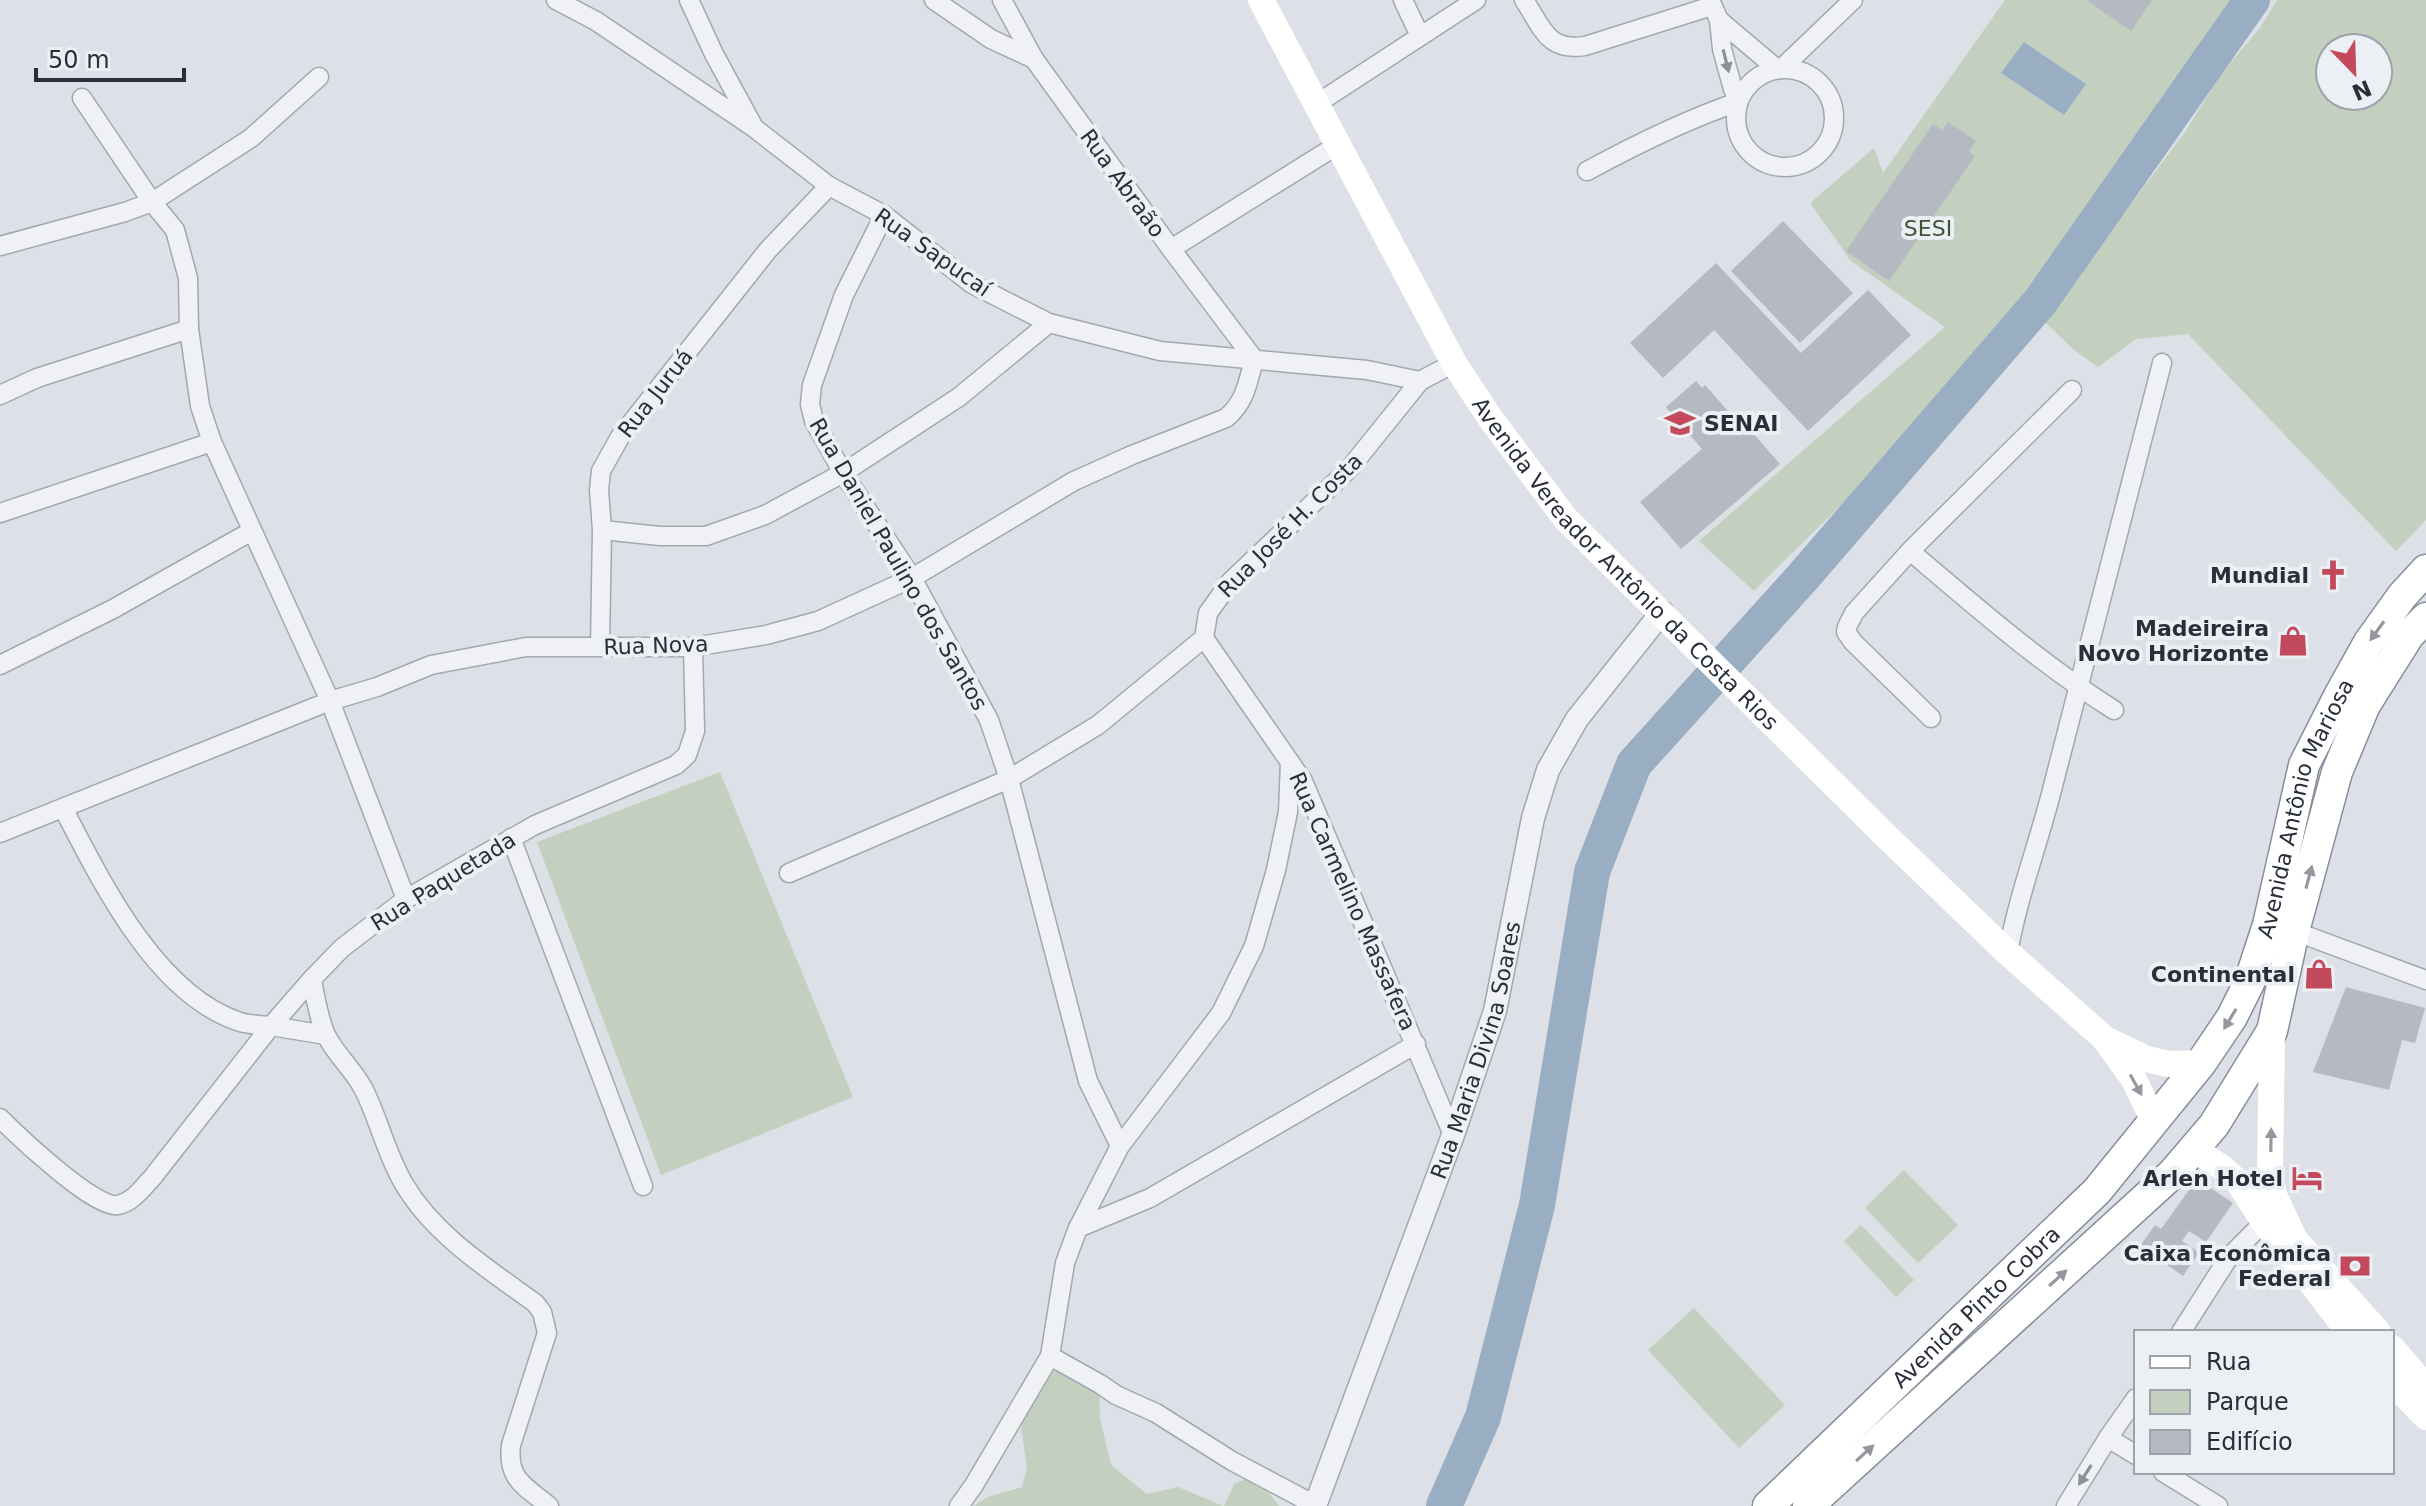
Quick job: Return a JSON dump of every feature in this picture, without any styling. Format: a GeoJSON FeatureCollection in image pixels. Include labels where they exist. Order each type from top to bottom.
{"type":"FeatureCollection","features":[{"type":"Feature","properties":{"kind":"highway","name":"Avenida Antônio Mariosa"},"geometry":{"type":"LineString","coordinates":[[2174,1098],[2232,1017],[2249,983],[2268,925],[2304,765],[2369,642],[2402,596],[2426,570]]}},
{"type":"Feature","properties":{"kind":"highway","name":"Avenida Antônio Mariosa"},"geometry":{"type":"LineString","coordinates":[[2203,1140],[2272,1031],[2294,931],[2337,772],[2365,705],[2420,633]]}},
{"type":"Feature","properties":{"kind":"highway"},"geometry":{"type":"LineString","coordinates":[[2300,784],[2317,752],[2327,742],[2332,741],[2338,749],[2337,772]]}},
{"type":"Feature","properties":{"kind":"highway","name":"Avenida Pinto Cobra"},"geometry":{"type":"LineString","coordinates":[[1768,1506],[2097,1191],[2174,1098]]}},
{"type":"Feature","properties":{"kind":"highway","name":"Avenida Pinto Cobra"},"geometry":{"type":"LineString","coordinates":[[1808,1506],[2173,1173],[2203,1140]]}},
{"type":"Feature","properties":{"kind":"highway"},"geometry":{"type":"LineString","coordinates":[[1922,1359],[1917,1380],[1929,1395]]}},
{"type":"Feature","properties":{"kind":"main road","name":"Avenida Vereador Antônio da Costa Rios"},"geometry":{"type":"LineString","coordinates":[[1261,0],[1454,363],[1490,418],[1565,518],[1886,836],[2008,953],[2104,1038],[2133,1078],[2154,1121]]}},
{"type":"Feature","properties":{"kind":"main road"},"geometry":{"type":"LineString","coordinates":[[2272,1031],[2270,1174],[2274,1219],[2348,1330]]}},
{"type":"Feature","properties":{"kind":"main road","name":"Avenida Vereador Antônio da Costa Rios"},"geometry":{"type":"LineString","coordinates":[[2104,1038],[2147,1059],[2168,1064],[2201,1063]]}},
{"type":"Feature","properties":{"kind":"main road"},"geometry":{"type":"LineString","coordinates":[[2203,1140],[2221,1167],[2295,1240],[2376,1330]]}},
{"type":"Feature","properties":{"kind":"main road"},"geometry":{"type":"LineString","coordinates":[[2394,1350],[2426,1387]]}},
{"type":"Feature","properties":{"kind":"main road"},"geometry":{"type":"LineString","coordinates":[[2394,1384],[2426,1417]]}},
{"type":"Feature","properties":{"kind":"street","name":"Rua Sapucaí"},"geometry":{"type":"LineString","coordinates":[[556,0],[596,21],[753,127],[829,186],[884,215],[972,284],[1049,323],[1160,351],[1367,370],[1420,381]]}},
{"type":"Feature","properties":{"kind":"street"},"geometry":{"type":"LineString","coordinates":[[689,0],[753,127]]}},
{"type":"Feature","properties":{"kind":"street"},"geometry":{"type":"LineString","coordinates":[[934,0],[991,39],[1034,59]]}},
{"type":"Feature","properties":{"kind":"street","name":"Rua Abraão"},"geometry":{"type":"LineString","coordinates":[[1002,0],[1034,59],[1254,359]]}},
{"type":"Feature","properties":{"kind":"street"},"geometry":{"type":"LineString","coordinates":[[1403,0],[1420,36]]}},
{"type":"Feature","properties":{"kind":"street"},"geometry":{"type":"LineString","coordinates":[[1318,103],[1476,0]]}},
{"type":"Feature","properties":{"kind":"street"},"geometry":{"type":"LineString","coordinates":[[1524,0],[1549,38],[1557,45],[1570,48],[1713,9]]}},
{"type":"Feature","properties":{"kind":"street"},"geometry":{"type":"LineString","coordinates":[[1779,69],[1853,0]]}},
{"type":"Feature","properties":{"kind":"street"},"geometry":{"type":"LineString","coordinates":[[1713,9],[1779,69]]}},
{"type":"Feature","properties":{"kind":"street"},"geometry":{"type":"LineString","coordinates":[[1713,9],[1738,101]]}},
{"type":"Feature","properties":{"kind":"street"},"geometry":{"type":"LineString","coordinates":[[1779,69],[1797,70],[1812,76],[1831,100],[1835,115],[1833,131],[1816,157],[1786,167],[1771,165],[1756,158],[1745,147],[1738,133],[1738,101],[1749,84],[1762,75],[1779,69]]}},
{"type":"Feature","properties":{"kind":"street"},"geometry":{"type":"LineString","coordinates":[[0,246],[152,202],[251,138],[319,77]]}},
{"type":"Feature","properties":{"kind":"street"},"geometry":{"type":"LineString","coordinates":[[82,98],[152,202],[175,230],[188,278],[189,329],[200,406],[212,442],[330,701],[406,899]]}},
{"type":"Feature","properties":{"kind":"street"},"geometry":{"type":"LineString","coordinates":[[1587,171],[1634,145],[1738,101]]}},
{"type":"Feature","properties":{"kind":"street"},"geometry":{"type":"LineString","coordinates":[[1171,249],[1339,144]]}},
{"type":"Feature","properties":{"kind":"street","name":"Rua Juruá"},"geometry":{"type":"LineString","coordinates":[[600,646],[601,471],[620,437],[768,250],[829,186]]}},
{"type":"Feature","properties":{"kind":"street","name":"Rua Daniel Paulino dos Santos"},"geometry":{"type":"LineString","coordinates":[[884,215],[844,295],[812,385],[810,404],[814,421],[843,473],[912,578],[989,720],[1009,779],[1088,1081],[1120,1146]]}},
{"type":"Feature","properties":{"kind":"street"},"geometry":{"type":"LineString","coordinates":[[602,530],[660,536],[706,536],[765,515],[843,473],[959,397],[1049,323]]}},
{"type":"Feature","properties":{"kind":"street"},"geometry":{"type":"LineString","coordinates":[[0,395],[37,378],[189,329]]}},
{"type":"Feature","properties":{"kind":"street","name":"Rua Nova"},"geometry":{"type":"LineString","coordinates":[[0,833],[330,701],[377,687],[431,665],[526,647],[693,647],[766,635],[818,621],[912,578],[1074,481],[1226,418],[1236,411],[1242,401],[1254,359]]}},
{"type":"Feature","properties":{"kind":"street"},"geometry":{"type":"LineString","coordinates":[[1420,381],[1454,363]]}},
{"type":"Feature","properties":{"kind":"street"},"geometry":{"type":"LineString","coordinates":[[2008,953],[2014,920],[2049,803],[2106,571],[2162,363]]}},
{"type":"Feature","properties":{"kind":"street","name":"Rua José H. Costa"},"geometry":{"type":"LineString","coordinates":[[1204,638],[1208,613],[1224,589],[1350,468],[1420,381]]}},
{"type":"Feature","properties":{"kind":"street"},"geometry":{"type":"LineString","coordinates":[[1931,718],[1853,642],[1846,632],[1847,627],[1854,613],[1910,551],[2072,390]]}},
{"type":"Feature","properties":{"kind":"street"},"geometry":{"type":"LineString","coordinates":[[0,513],[212,442]]}},
{"type":"Feature","properties":{"kind":"street"},"geometry":{"type":"LineString","coordinates":[[0,665],[113,609],[252,531]]}},
{"type":"Feature","properties":{"kind":"street"},"geometry":{"type":"LineString","coordinates":[[1910,551],[1995,623],[2078,687],[2114,710]]}},
{"type":"Feature","properties":{"kind":"street","name":"Rua Maria Divina Soares"},"geometry":{"type":"LineString","coordinates":[[1315,1506],[1453,1135],[1495,1011],[1533,818],[1548,770],[1577,719],[1670,621]]}},
{"type":"Feature","properties":{"kind":"street"},"geometry":{"type":"LineString","coordinates":[[789,873],[1009,779],[1098,725],[1204,638]]}},
{"type":"Feature","properties":{"kind":"street","name":"Rua Carmelino Massafera"},"geometry":{"type":"LineString","coordinates":[[1204,638],[1303,781],[1453,1135]]}},
{"type":"Feature","properties":{"kind":"street","name":"Rua Paquetada"},"geometry":{"type":"LineString","coordinates":[[0,1118],[22,1142],[104,1204],[118,1206],[132,1199],[152,1178],[271,1026],[342,948],[406,899],[511,838],[676,765],[687,755],[695,731],[693,647]]}},
{"type":"Feature","properties":{"kind":"street"},"geometry":{"type":"LineString","coordinates":[[959,1506],[1050,1356],[1065,1263],[1078,1228],[1120,1146],[1221,1013],[1254,946],[1276,870],[1288,812],[1290,762]]}},
{"type":"Feature","properties":{"kind":"street"},"geometry":{"type":"LineString","coordinates":[[63,808],[107,893],[150,952],[185,991],[207,1007],[241,1022],[326,1035]]}},
{"type":"Feature","properties":{"kind":"street"},"geometry":{"type":"LineString","coordinates":[[511,838],[643,1186]]}},
{"type":"Feature","properties":{"kind":"street"},"geometry":{"type":"LineString","coordinates":[[2294,931],[2426,980]]}},
{"type":"Feature","properties":{"kind":"street"},"geometry":{"type":"LineString","coordinates":[[312,979],[316,1005],[326,1035],[362,1086],[403,1183],[419,1206],[450,1239],[535,1303],[542,1312],[547,1333],[511,1445],[511,1471],[517,1480],[549,1506]]}},
{"type":"Feature","properties":{"kind":"street"},"geometry":{"type":"LineString","coordinates":[[1078,1228],[1150,1198],[1416,1044]]}},
{"type":"Feature","properties":{"kind":"street"},"geometry":{"type":"LineString","coordinates":[[2182,1330],[2229,1257],[2274,1219]]}},
{"type":"Feature","properties":{"kind":"street"},"geometry":{"type":"LineString","coordinates":[[1050,1356],[1116,1395],[1156,1413],[1232,1461],[1315,1506]]}},
{"type":"Feature","properties":{"kind":"street"},"geometry":{"type":"LineString","coordinates":[[2066,1506],[2134,1401]]}},
{"type":"Feature","properties":{"kind":"street"},"geometry":{"type":"LineString","coordinates":[[2108,1438],[2134,1454]]}},
{"type":"Feature","properties":{"kind":"street"},"geometry":{"type":"LineString","coordinates":[[2166,1474],[2218,1506]]}},
{"type":"Feature","properties":{"kind":"green space","name":"SESI"},"geometry":{"type":"Polygon","coordinates":[[[2005,0],[2234,0],[2082,223],[2000,330],[1893,452],[1754,591],[1699,541],[1945,327],[1851,261],[1810,203],[1874,148],[1883,173],[2005,0]]]}},
{"type":"Feature","properties":{"kind":"green space"},"geometry":{"type":"Polygon","coordinates":[[[2277,0],[2426,0],[2426,520],[2396,551],[2188,334],[2136,339],[2098,367],[2074,350],[2045,322],[2185,132],[2222,73],[2260,28],[2277,0]]]}},
{"type":"Feature","properties":{"kind":"green space"},"geometry":{"type":"Polygon","coordinates":[[[720,772],[853,1097],[661,1175],[537,842],[720,772]]]}},
{"type":"Feature","properties":{"kind":"green space"},"geometry":{"type":"Polygon","coordinates":[[[1904,1170],[1958,1225],[1918,1263],[1865,1208],[1904,1170]]]}},
{"type":"Feature","properties":{"kind":"green space"},"geometry":{"type":"Polygon","coordinates":[[[1861,1225],[1914,1280],[1896,1297],[1844,1241],[1861,1225]]]}},
{"type":"Feature","properties":{"kind":"green space"},"geometry":{"type":"Polygon","coordinates":[[[1694,1308],[1785,1405],[1739,1448],[1648,1350],[1694,1308]]]}},
{"type":"Feature","properties":{"kind":"green space"},"geometry":{"type":"Polygon","coordinates":[[[1059,1364],[1099,1390],[1100,1418],[1111,1465],[1147,1494],[1178,1487],[1223,1506],[974,1506],[988,1497],[1022,1487],[1027,1468],[1021,1427],[1028,1409],[1059,1364]]]}},
{"type":"Feature","properties":{"kind":"green space"},"geometry":{"type":"Polygon","coordinates":[[[1246,1479],[1267,1490],[1279,1506],[1224,1506],[1234,1484],[1246,1479]]]}},
{"type":"Feature","properties":{"kind":"water"},"geometry":{"type":"Polygon","coordinates":[[[2024,42],[2086,84],[2064,115],[2001,73],[2024,42]]]}},
{"type":"Feature","properties":{"kind":"building"},"geometry":{"type":"Polygon","coordinates":[[[2086,0],[2152,0],[2131,31],[2086,0]]]}},
{"type":"Feature","properties":{"kind":"building"},"geometry":{"type":"Polygon","coordinates":[[[1948,122],[1976,141],[1969,151],[1975,156],[1889,281],[1846,251],[1933,124],[1942,130],[1948,122]]]}},
{"type":"Feature","properties":{"kind":"building"},"geometry":{"type":"Polygon","coordinates":[[[1783,221],[1853,293],[1800,343],[1731,271],[1783,221]]]}},
{"type":"Feature","properties":{"kind":"building"},"geometry":{"type":"Polygon","coordinates":[[[1716,263],[1801,353],[1868,290],[1911,335],[1808,431],[1714,330],[1663,378],[1630,343],[1716,263]]]}},
{"type":"Feature","properties":{"kind":"building"},"geometry":{"type":"Polygon","coordinates":[[[1696,381],[1702,388],[1705,385],[1735,419],[1738,416],[1780,464],[1681,549],[1640,502],[1702,449],[1666,407],[1696,381]]]}},
{"type":"Feature","properties":{"kind":"building"},"geometry":{"type":"Polygon","coordinates":[[[2346,987],[2425,1008],[2415,1043],[2402,1040],[2389,1090],[2313,1072],[2346,987]]]}},
{"type":"Feature","properties":{"kind":"building"},"geometry":{"type":"Polygon","coordinates":[[[2197,1179],[2233,1203],[2206,1242],[2189,1231],[2182,1241],[2199,1253],[2183,1276],[2140,1246],[2155,1225],[2161,1229],[2197,1179]]]}},
{"type":"Feature","properties":{"kind":"waterway"},"geometry":{"type":"LineString","coordinates":[[1444,1506],[1483,1417],[1537,1205],[1592,872],[1634,764],[1802,578],[2040,302],[2252,0]]}},
{"type":"Feature","properties":{"kind":"place","name":"SENAI"},"geometry":{"type":"Point","coordinates":[1680,423]}},
{"type":"Feature","properties":{"kind":"place","name":"Mundial"},"geometry":{"type":"Point","coordinates":[2333,575]}},
{"type":"Feature","properties":{"kind":"place","name":"Madeireira Novo Horizonte"},"geometry":{"type":"Point","coordinates":[2293,641]}},
{"type":"Feature","properties":{"kind":"place","name":"Continental"},"geometry":{"type":"Point","coordinates":[2319,974]}},
{"type":"Feature","properties":{"kind":"place","name":"Arlen Hotel"},"geometry":{"type":"Point","coordinates":[2307,1178]}},
{"type":"Feature","properties":{"kind":"place","name":"Caixa Econômica Federal"},"geometry":{"type":"Point","coordinates":[2355,1266]}}]}
